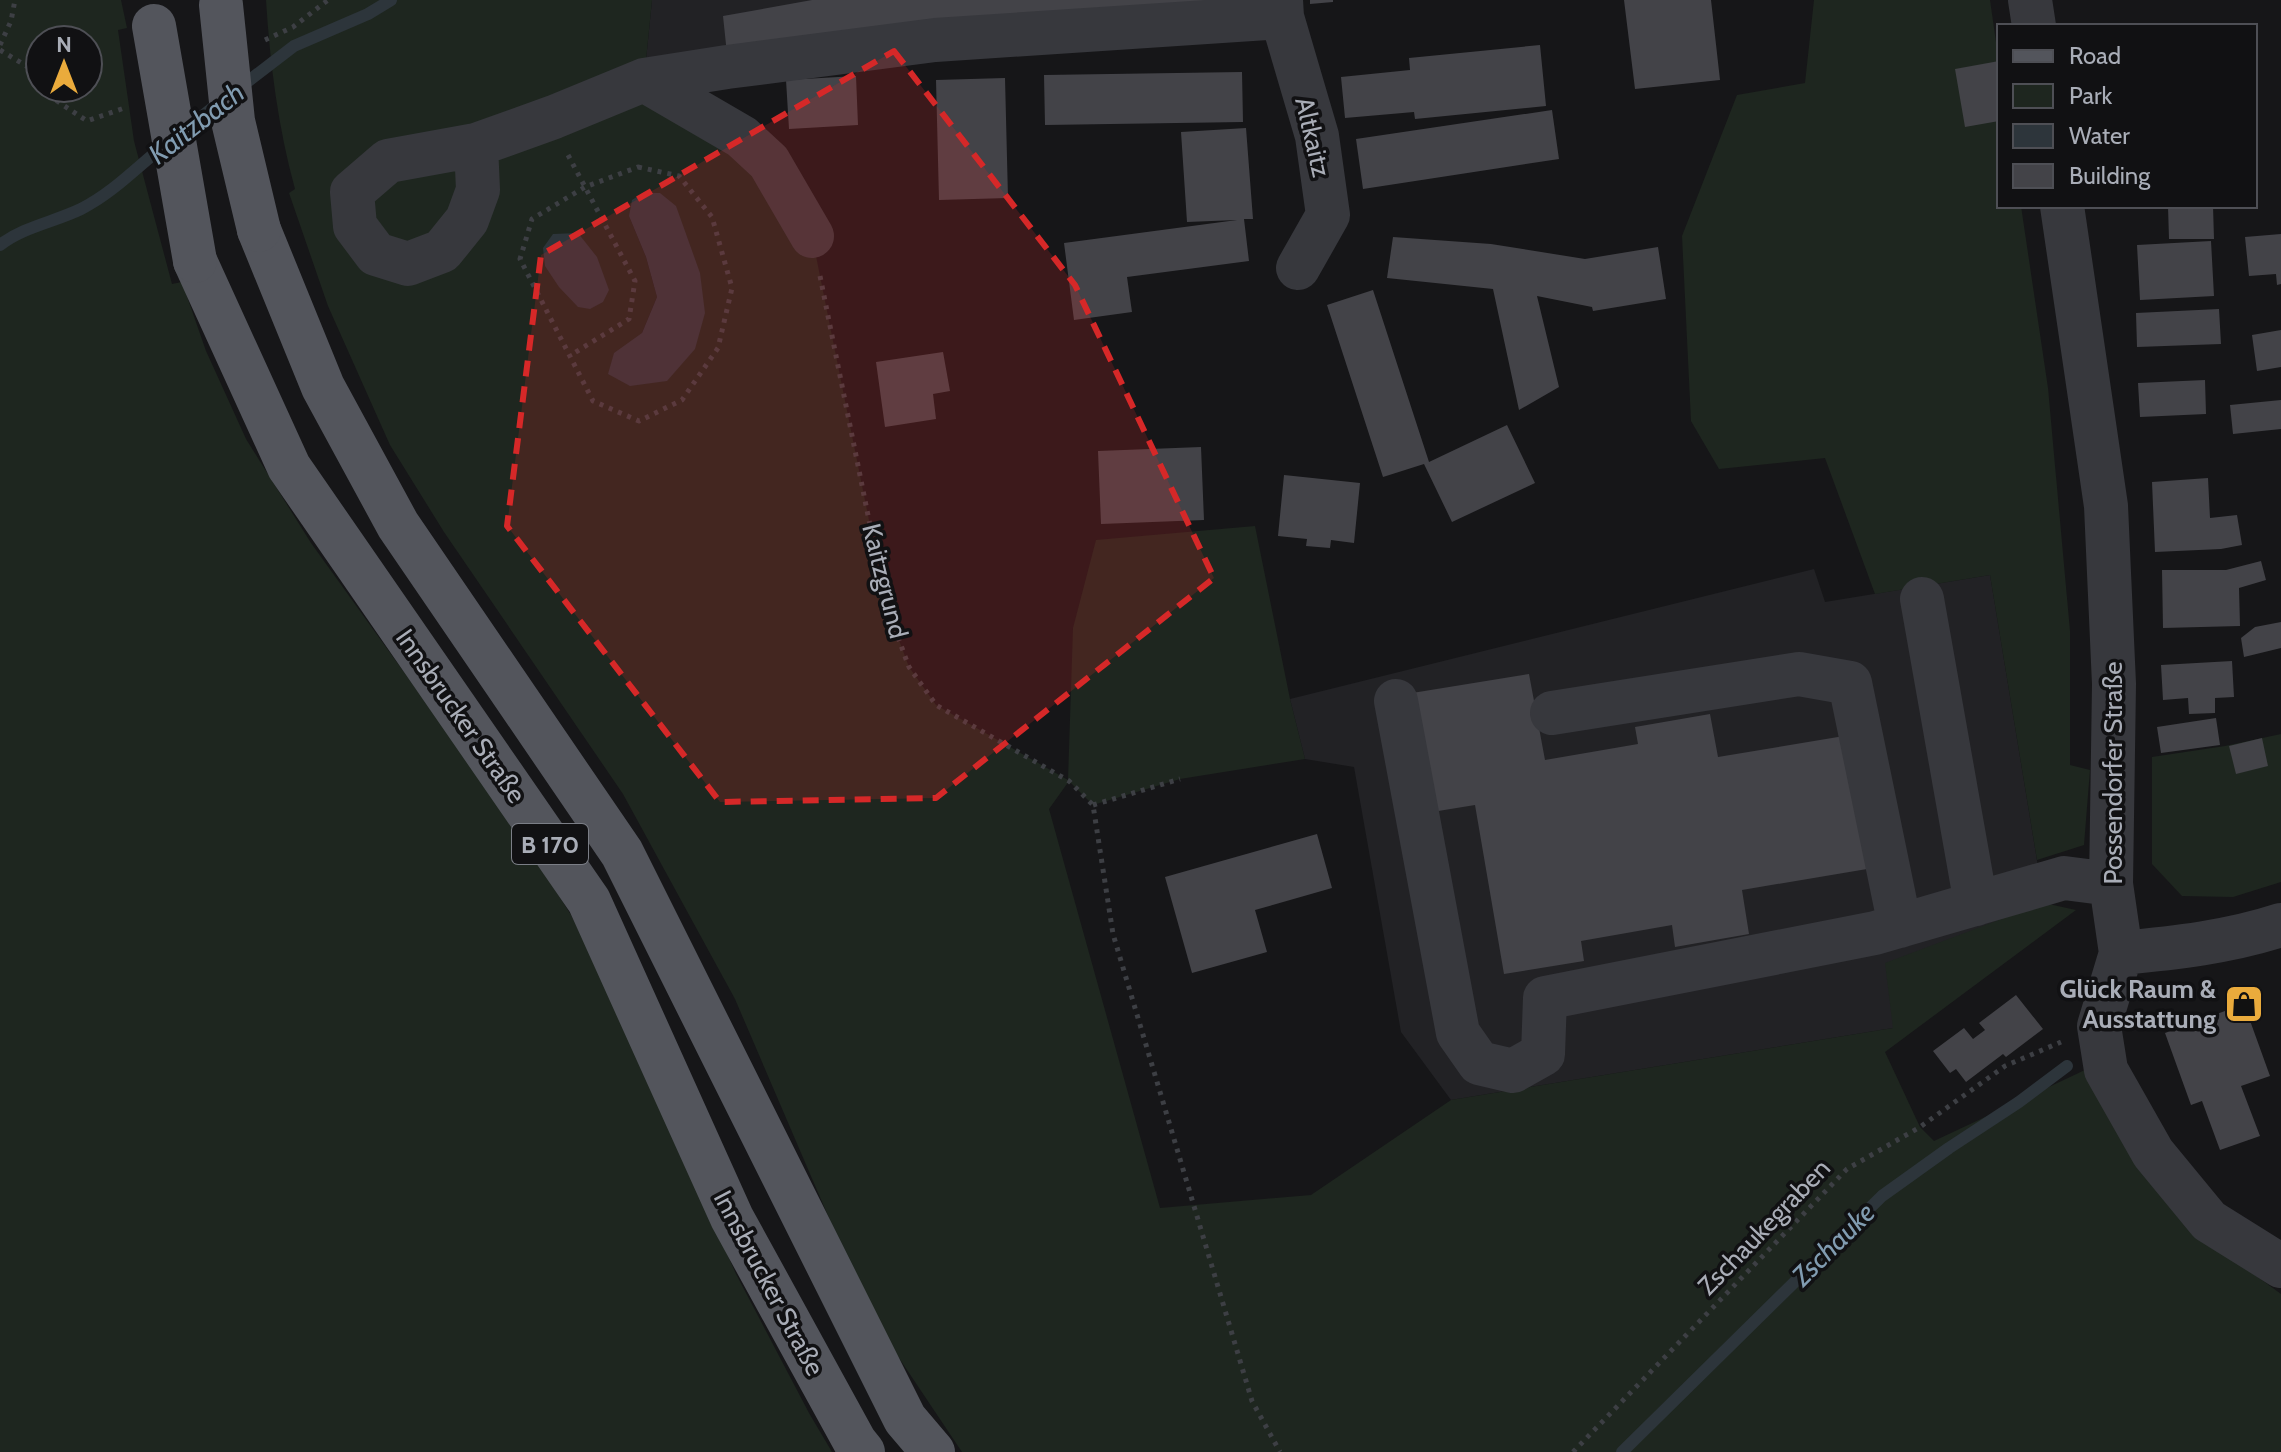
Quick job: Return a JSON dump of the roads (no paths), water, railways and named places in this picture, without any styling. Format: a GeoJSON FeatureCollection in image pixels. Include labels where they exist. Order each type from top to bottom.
{"type":"FeatureCollection","features":[{"type":"Feature","properties":{"kind":"main road","name":"B 170"},"geometry":{"type":"LineString","coordinates":[[221,3],[233,121],[259,230],[323,387],[398,525],[622,853],[905,1419],[933,1452]]}},
{"type":"Feature","properties":{"kind":"main road","name":"Innsbrucker Straße"},"geometry":{"type":"LineString","coordinates":[[153,13],[195,261],[289,467],[589,901],[732,1218],[863,1452]]}},
{"type":"Feature","properties":{"kind":"street"},"geometry":{"type":"LineString","coordinates":[[2030,0],[2034,24]]}},
{"type":"Feature","properties":{"kind":"street"},"geometry":{"type":"LineString","coordinates":[[476,145],[644,80],[935,40],[1281,8]]}},
{"type":"Feature","properties":{"kind":"street","name":"Altkaitz"},"geometry":{"type":"LineString","coordinates":[[1281,8],[1317,136],[1328,215],[1298,268]]}},
{"type":"Feature","properties":{"kind":"street"},"geometry":{"type":"LineString","coordinates":[[644,80],[742,137],[769,162],[812,236]]}},
{"type":"Feature","properties":{"kind":"street","name":"Possendorfer Straße"},"geometry":{"type":"LineString","coordinates":[[2062,208],[2106,506],[2114,684],[2111,884],[2121,953],[2099,1026],[2106,1070],[2153,1153],[2209,1221],[2281,1266]]}},
{"type":"Feature","properties":{"kind":"street"},"geometry":{"type":"LineString","coordinates":[[1922,599],[1976,904]]}},
{"type":"Feature","properties":{"kind":"street"},"geometry":{"type":"LineString","coordinates":[[1552,713],[1799,674],[1850,683],[1900,926]]}},
{"type":"Feature","properties":{"kind":"street"},"geometry":{"type":"LineString","coordinates":[[1396,701],[1458,1033],[1479,1063],[1513,1071],[1543,1054],[1545,998],[1875,933],[2064,878],[2111,884]]}},
{"type":"Feature","properties":{"kind":"street"},"geometry":{"type":"LineString","coordinates":[[2121,953],[2185,947],[2281,925]]}},
{"type":"Feature","properties":{"kind":"water"},"geometry":{"type":"Polygon","coordinates":[[[643,193],[660,193],[676,206],[700,273],[705,313],[695,349],[667,381],[630,386],[608,374],[614,353],[642,333],[657,297],[646,257],[629,216],[632,200],[643,193]]]}},
{"type":"Feature","properties":{"kind":"water"},"geometry":{"type":"Polygon","coordinates":[[[578,233],[597,257],[609,290],[603,302],[590,309],[578,307],[545,266],[543,248],[553,234],[578,233]]]}},
{"type":"Feature","properties":{"kind":"waterway","name":"Kaitzbach"},"geometry":{"type":"LineString","coordinates":[[238,89],[294,46],[368,14],[391,0]]}},
{"type":"Feature","properties":{"kind":"waterway","name":"Kaitzbach"},"geometry":{"type":"LineString","coordinates":[[181,133],[220,102]]}},
{"type":"Feature","properties":{"kind":"waterway","name":"Kaitzbach"},"geometry":{"type":"LineString","coordinates":[[0,245],[93,203],[166,144]]}},
{"type":"Feature","properties":{"kind":"waterway","name":"Zschauke"},"geometry":{"type":"LineString","coordinates":[[1622,1452],[1882,1196],[2067,1066]]}},
{"type":"Feature","properties":{"kind":"place","name":"Glück Raum & Ausstattung"},"geometry":{"type":"Point","coordinates":[2244,1004]}}]}
